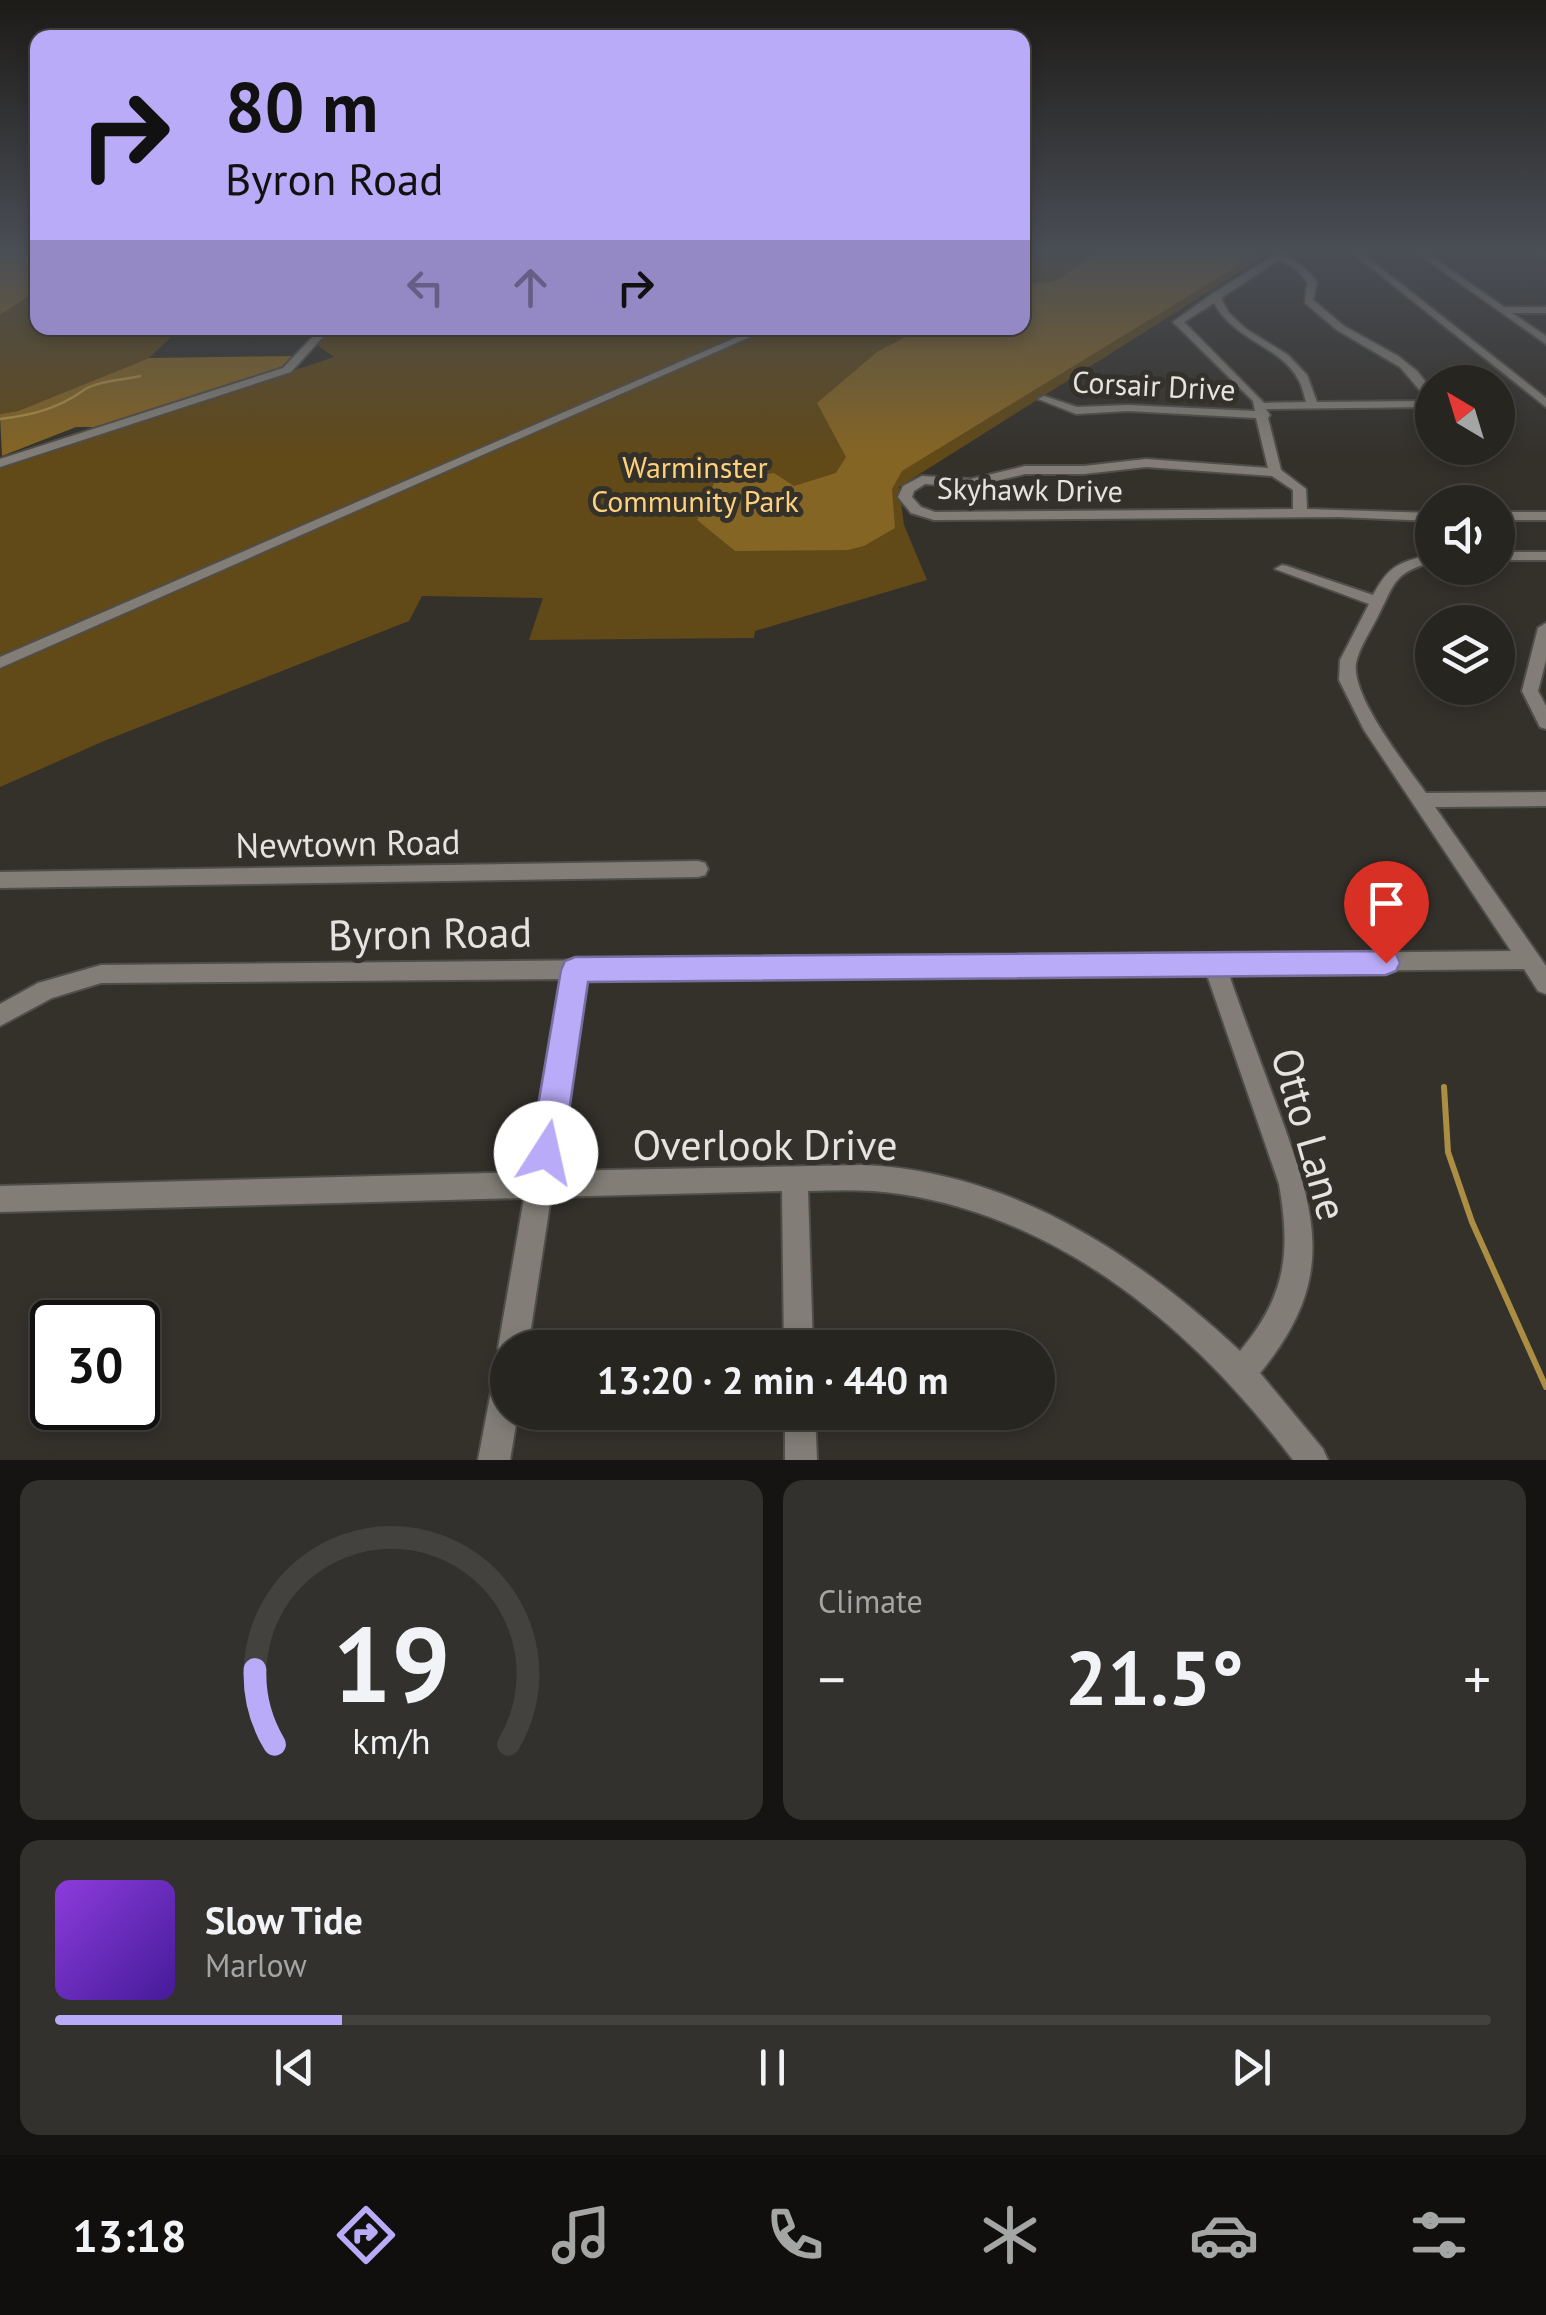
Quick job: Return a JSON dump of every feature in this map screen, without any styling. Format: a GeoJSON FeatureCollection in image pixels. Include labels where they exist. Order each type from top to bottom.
{"type":"FeatureCollection","features":[{"type":"Feature","properties":{"kind":"street"},"geometry":{"type":"LineString","coordinates":[[1182,319],[1178,322],[1263,410],[1273,472],[1299,489],[1300,514]]}},
{"type":"Feature","properties":{"kind":"street"},"geometry":{"type":"LineString","coordinates":[[1230,319],[1284,357],[1304,377],[1313,406]]}},
{"type":"Feature","properties":{"kind":"street"},"geometry":{"type":"LineString","coordinates":[[1332,319],[1415,371]]}},
{"type":"Feature","properties":{"kind":"street"},"geometry":{"type":"LineString","coordinates":[[1440,319],[1546,404]]}},
{"type":"Feature","properties":{"kind":"street"},"geometry":{"type":"LineString","coordinates":[[1515,319],[1546,341]]}},
{"type":"Feature","properties":{"kind":"street"},"geometry":{"type":"LineString","coordinates":[[0,463],[287,370],[320,335]]}},
{"type":"Feature","properties":{"kind":"street"},"geometry":{"type":"LineString","coordinates":[[0,663],[748,335]]}},
{"type":"Feature","properties":{"kind":"street","name":"Corsair Drive"},"geometry":{"type":"LineString","coordinates":[[1044,400],[1076,411],[1263,410],[1415,403]]}},
{"type":"Feature","properties":{"kind":"street","name":"Skyhawk Drive"},"geometry":{"type":"LineString","coordinates":[[1273,472],[1152,463],[1084,470],[1026,470],[978,482],[922,480],[908,489],[905,497],[916,510],[934,516],[1415,516]]}},
{"type":"Feature","properties":{"kind":"street"},"geometry":{"type":"LineString","coordinates":[[1515,516],[1546,516]]}},
{"type":"Feature","properties":{"kind":"street"},"geometry":{"type":"LineString","coordinates":[[1538,556],[1546,569]]}},
{"type":"Feature","properties":{"kind":"street"},"geometry":{"type":"LineString","coordinates":[[1415,564],[1396,571],[1376,601],[1348,660],[1347,680],[1356,704],[1546,984]]}},
{"type":"Feature","properties":{"kind":"street"},"geometry":{"type":"LineString","coordinates":[[1282,569],[1376,601]]}},
{"type":"Feature","properties":{"kind":"street"},"geometry":{"type":"LineString","coordinates":[[1546,628],[1530,691],[1546,723]]}},
{"type":"Feature","properties":{"kind":"street"},"geometry":{"type":"LineString","coordinates":[[1422,800],[1546,799]]}},
{"type":"Feature","properties":{"kind":"street","name":"Newtown Road"},"geometry":{"type":"LineString","coordinates":[[0,880],[698,869]]}},
{"type":"Feature","properties":{"kind":"street","name":"Byron Road"},"geometry":{"type":"LineString","coordinates":[[0,1016],[46,990],[101,974],[1530,960]]}},
{"type":"Feature","properties":{"kind":"street","name":"Otto Lane"},"geometry":{"type":"LineString","coordinates":[[1214,964],[1292,1184],[1300,1217],[1302,1252],[1295,1290],[1262,1349],[1241,1373]]}},
{"type":"Feature","properties":{"kind":"street"},"geometry":{"type":"LineString","coordinates":[[516,1330],[575,970]]}},
{"type":"Feature","properties":{"kind":"street"},"geometry":{"type":"LineString","coordinates":[[795,1178],[799,1330]]}},
{"type":"Feature","properties":{"kind":"street","name":"Overlook Drive"},"geometry":{"type":"LineString","coordinates":[[0,1200],[795,1178],[903,1181],[1010,1210],[1118,1266],[1197,1330],[1241,1373],[1312,1460]]}},
{"type":"Feature","properties":{"kind":"street"},"geometry":{"type":"LineString","coordinates":[[494,1460],[499,1430]]}},
{"type":"Feature","properties":{"kind":"street"},"geometry":{"type":"LineString","coordinates":[[800,1430],[801,1460]]}},
{"type":"Feature","properties":{"kind":"green space"},"geometry":{"type":"Polygon","coordinates":[[[0,319],[30,319],[30,335],[174,335],[149,358],[18,411],[0,414],[0,319]]]}},
{"type":"Feature","properties":{"kind":"green space","name":"Warminster Community Park"},"geometry":{"type":"Polygon","coordinates":[[[1030,319],[1165,319],[899,487],[904,525],[927,580],[755,631],[754,638],[529,640],[543,598],[422,596],[409,621],[104,741],[0,787],[0,469],[334,357],[317,345],[326,335],[1030,335],[1030,319]]]}},
{"type":"Feature","properties":{"kind":"shaded area"},"geometry":{"type":"Polygon","coordinates":[[[1030,319],[1151,319],[902,471],[892,489],[895,528],[864,546],[848,550],[735,551],[697,520],[715,481],[774,473],[794,486],[836,473],[846,457],[817,403],[877,352],[909,335],[1030,335],[1030,319]]]}},
{"type":"Feature","properties":{"kind":"shaded area"},"geometry":{"type":"Polygon","coordinates":[[[300,356],[282,369],[103,427],[76,427],[2,456],[0,414],[18,411],[149,358],[300,356]]]}},
{"type":"Feature","properties":{"kind":"waterway"},"geometry":{"type":"LineString","coordinates":[[0,419],[44,410],[89,387],[140,376]]}},
{"type":"Feature","properties":{"kind":"waterway"},"geometry":{"type":"LineString","coordinates":[[1444,1087],[1448,1152],[1472,1222],[1546,1387]]}},
{"type":"Feature","properties":{"kind":"route"},"geometry":{"type":"LineString","coordinates":[[546,1153],[575,970],[1386,963]]}}]}
